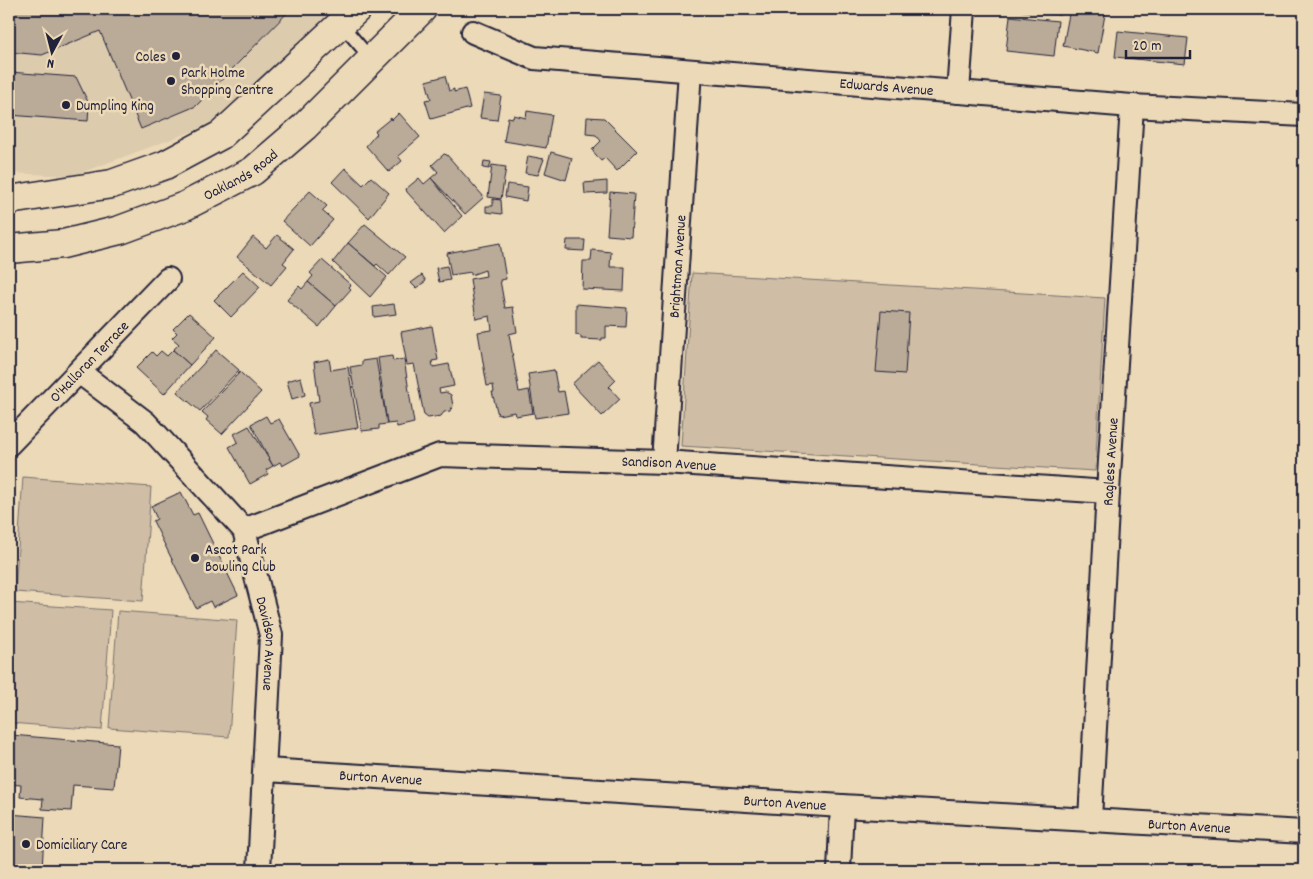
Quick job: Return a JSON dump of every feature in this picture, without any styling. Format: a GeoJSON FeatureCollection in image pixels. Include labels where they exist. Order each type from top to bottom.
{"type":"FeatureCollection","features":[{"type":"Feature","properties":{"kind":"main road","name":"Oaklands Road"},"geometry":{"type":"LineString","coordinates":[[9,249],[63,244],[120,230],[185,206],[253,171],[304,127],[422,9]]}},
{"type":"Feature","properties":{"kind":"main road"},"geometry":{"type":"LineString","coordinates":[[9,200],[112,184],[173,161],[221,135],[349,17]]}},
{"type":"Feature","properties":{"kind":"street"},"geometry":{"type":"LineString","coordinates":[[958,92],[964,9]]}},
{"type":"Feature","properties":{"kind":"street","name":"Edwards Avenue"},"geometry":{"type":"LineString","coordinates":[[473,32],[534,58],[1132,106],[1304,115]]}},
{"type":"Feature","properties":{"kind":"street","name":"Brightman Avenue"},"geometry":{"type":"LineString","coordinates":[[664,462],[690,71]]}},
{"type":"Feature","properties":{"kind":"street","name":"Ragless Avenue"},"geometry":{"type":"LineString","coordinates":[[1090,819],[1132,106]]}},
{"type":"Feature","properties":{"kind":"street","name":"O'Halloran Terrace"},"geometry":{"type":"LineString","coordinates":[[9,444],[168,279]]}},
{"type":"Feature","properties":{"kind":"street","name":"Davidson Avenue"},"geometry":{"type":"LineString","coordinates":[[79,372],[145,422],[244,530],[271,635],[266,770],[259,870]]}},
{"type":"Feature","properties":{"kind":"street","name":"Sandison Avenue"},"geometry":{"type":"LineString","coordinates":[[244,530],[440,455],[664,462],[1108,492]]}},
{"type":"Feature","properties":{"kind":"street","name":"Burton Avenue"},"geometry":{"type":"LineString","coordinates":[[266,770],[842,806],[1304,832]]}},
{"type":"Feature","properties":{"kind":"street"},"geometry":{"type":"LineString","coordinates":[[839,870],[842,806]]}},
{"type":"Feature","properties":{"kind":"lane"},"geometry":{"type":"LineString","coordinates":[[349,17],[372,60]]}},
{"type":"Feature","properties":{"kind":"shaded area"},"geometry":{"type":"Polygon","coordinates":[[[9,9],[338,9],[223,120],[72,176],[9,173],[9,9]]]}},
{"type":"Feature","properties":{"kind":"shaded area"},"geometry":{"type":"Polygon","coordinates":[[[692,273],[1105,298],[1095,471],[681,446],[692,273]]]}},
{"type":"Feature","properties":{"kind":"shaded area"},"geometry":{"type":"Polygon","coordinates":[[[23,477],[151,487],[143,601],[15,592],[23,477]]]}},
{"type":"Feature","properties":{"kind":"shaded area"},"geometry":{"type":"Polygon","coordinates":[[[9,603],[111,610],[102,730],[9,723],[9,603]]]}},
{"type":"Feature","properties":{"kind":"shaded area"},"geometry":{"type":"Polygon","coordinates":[[[118,611],[237,620],[229,737],[109,728],[118,611]]]}},
{"type":"Feature","properties":{"kind":"building","name":"Park Holme Shopping Centre"},"geometry":{"type":"Polygon","coordinates":[[[9,9],[291,9],[196,106],[141,129],[100,31],[42,55],[9,52],[9,9]]]}},
{"type":"Feature","properties":{"kind":"building"},"geometry":{"type":"Polygon","coordinates":[[[1007,9],[1060,9],[1060,15],[1007,9]]]}},
{"type":"Feature","properties":{"kind":"building"},"geometry":{"type":"Polygon","coordinates":[[[1070,9],[1106,9],[1098,53],[1063,46],[1070,9]]]}},
{"type":"Feature","properties":{"kind":"building"},"geometry":{"type":"Polygon","coordinates":[[[1010,16],[1058,21],[1054,56],[1006,51],[1010,16]]]}},
{"type":"Feature","properties":{"kind":"building"},"geometry":{"type":"Polygon","coordinates":[[[1118,31],[1188,38],[1185,64],[1115,57],[1118,31]]]}},
{"type":"Feature","properties":{"kind":"building"},"geometry":{"type":"Polygon","coordinates":[[[9,72],[76,77],[89,104],[88,121],[9,115],[9,72]]]}},
{"type":"Feature","properties":{"kind":"building"},"geometry":{"type":"Polygon","coordinates":[[[445,76],[449,91],[454,89],[454,92],[465,89],[470,108],[431,119],[425,100],[431,99],[426,81],[445,76]]]}},
{"type":"Feature","properties":{"kind":"building"},"geometry":{"type":"Polygon","coordinates":[[[484,94],[501,96],[497,120],[480,118],[484,94]]]}},
{"type":"Feature","properties":{"kind":"building"},"geometry":{"type":"Polygon","coordinates":[[[527,111],[552,115],[546,148],[504,141],[508,117],[513,118],[514,115],[526,118],[527,111]]]}},
{"type":"Feature","properties":{"kind":"building"},"geometry":{"type":"Polygon","coordinates":[[[399,113],[420,137],[398,156],[402,161],[389,172],[366,146],[377,133],[375,131],[399,113]]]}},
{"type":"Feature","properties":{"kind":"building"},"geometry":{"type":"Polygon","coordinates":[[[587,117],[604,118],[637,151],[617,171],[605,158],[601,161],[592,150],[601,141],[596,135],[586,134],[587,117]]]}},
{"type":"Feature","properties":{"kind":"building"},"geometry":{"type":"Polygon","coordinates":[[[551,152],[572,158],[566,180],[545,173],[551,152]]]}},
{"type":"Feature","properties":{"kind":"building"},"geometry":{"type":"Polygon","coordinates":[[[444,154],[447,155],[484,197],[465,214],[431,178],[438,172],[432,165],[444,154]]]}},
{"type":"Feature","properties":{"kind":"building"},"geometry":{"type":"Polygon","coordinates":[[[528,156],[544,159],[538,175],[525,173],[528,156]]]}},
{"type":"Feature","properties":{"kind":"building"},"geometry":{"type":"Polygon","coordinates":[[[484,161],[491,162],[489,169],[483,168],[484,161]]]}},
{"type":"Feature","properties":{"kind":"building"},"geometry":{"type":"Polygon","coordinates":[[[492,165],[506,167],[501,199],[488,197],[492,165]]]}},
{"type":"Feature","properties":{"kind":"building"},"geometry":{"type":"Polygon","coordinates":[[[345,168],[363,185],[371,177],[389,193],[369,218],[332,182],[345,168]]]}},
{"type":"Feature","properties":{"kind":"building"},"geometry":{"type":"Polygon","coordinates":[[[419,178],[424,184],[431,178],[462,216],[444,233],[407,192],[406,189],[419,178]]]}},
{"type":"Feature","properties":{"kind":"building"},"geometry":{"type":"Polygon","coordinates":[[[607,181],[607,193],[585,194],[584,183],[607,181]]]}},
{"type":"Feature","properties":{"kind":"building"},"geometry":{"type":"Polygon","coordinates":[[[507,184],[528,187],[526,201],[505,197],[507,184]]]}},
{"type":"Feature","properties":{"kind":"building"},"geometry":{"type":"Polygon","coordinates":[[[310,191],[327,206],[322,211],[333,220],[310,246],[282,221],[310,191]]]}},
{"type":"Feature","properties":{"kind":"building"},"geometry":{"type":"Polygon","coordinates":[[[610,192],[634,194],[631,237],[607,235],[610,192]]]}},
{"type":"Feature","properties":{"kind":"building"},"geometry":{"type":"Polygon","coordinates":[[[493,199],[501,200],[502,214],[486,212],[486,206],[493,206],[493,199]]]}},
{"type":"Feature","properties":{"kind":"building"},"geometry":{"type":"Polygon","coordinates":[[[365,224],[405,257],[389,275],[377,264],[375,266],[348,243],[365,224]]]}},
{"type":"Feature","properties":{"kind":"building"},"geometry":{"type":"Polygon","coordinates":[[[277,235],[294,249],[283,263],[287,266],[271,285],[237,257],[253,237],[266,248],[277,235]]]}},
{"type":"Feature","properties":{"kind":"building"},"geometry":{"type":"Polygon","coordinates":[[[567,240],[585,240],[584,251],[566,250],[567,240]]]}},
{"type":"Feature","properties":{"kind":"building"},"geometry":{"type":"Polygon","coordinates":[[[348,243],[387,277],[370,297],[333,262],[348,243]]]}},
{"type":"Feature","properties":{"kind":"building"},"geometry":{"type":"Polygon","coordinates":[[[500,243],[506,279],[500,280],[505,308],[513,307],[517,332],[509,334],[519,392],[529,390],[533,413],[516,416],[515,412],[498,415],[492,392],[494,392],[493,385],[487,386],[478,332],[492,330],[490,316],[476,319],[470,279],[486,276],[485,270],[471,275],[471,272],[451,275],[447,253],[500,243]]]}},
{"type":"Feature","properties":{"kind":"building"},"geometry":{"type":"Polygon","coordinates":[[[592,250],[611,252],[610,267],[625,267],[624,291],[582,289],[583,261],[591,261],[592,250]]]}},
{"type":"Feature","properties":{"kind":"building"},"geometry":{"type":"Polygon","coordinates":[[[322,260],[351,285],[349,287],[351,289],[336,306],[308,282],[313,276],[310,273],[322,260]]]}},
{"type":"Feature","properties":{"kind":"building"},"geometry":{"type":"Polygon","coordinates":[[[447,266],[450,280],[439,282],[436,268],[447,266]]]}},
{"type":"Feature","properties":{"kind":"building"},"geometry":{"type":"Polygon","coordinates":[[[243,271],[260,287],[231,317],[214,300],[243,271]]]}},
{"type":"Feature","properties":{"kind":"building"},"geometry":{"type":"Polygon","coordinates":[[[422,275],[426,281],[416,288],[411,283],[422,275]]]}},
{"type":"Feature","properties":{"kind":"building"},"geometry":{"type":"Polygon","coordinates":[[[308,282],[336,306],[319,327],[287,300],[299,286],[302,289],[308,282]]]}},
{"type":"Feature","properties":{"kind":"building"},"geometry":{"type":"Polygon","coordinates":[[[394,304],[396,314],[374,317],[373,307],[394,304]]]}},
{"type":"Feature","properties":{"kind":"building"},"geometry":{"type":"Polygon","coordinates":[[[576,304],[627,308],[626,327],[606,326],[606,338],[602,338],[602,340],[581,339],[581,336],[576,335],[576,304]]]}},
{"type":"Feature","properties":{"kind":"building"},"geometry":{"type":"Polygon","coordinates":[[[881,311],[909,313],[905,374],[876,372],[881,311]]]}},
{"type":"Feature","properties":{"kind":"building"},"geometry":{"type":"Polygon","coordinates":[[[189,313],[216,337],[190,365],[173,350],[179,344],[172,338],[177,333],[173,329],[189,313]]]}},
{"type":"Feature","properties":{"kind":"building"},"geometry":{"type":"Polygon","coordinates":[[[432,326],[438,360],[432,361],[433,367],[449,364],[454,386],[439,389],[440,393],[446,392],[451,395],[453,406],[450,411],[444,412],[441,416],[428,418],[424,415],[414,364],[407,365],[401,332],[432,326]]]}},
{"type":"Feature","properties":{"kind":"building"},"geometry":{"type":"Polygon","coordinates":[[[173,350],[190,365],[164,394],[136,368],[152,352],[156,356],[161,351],[167,356],[173,350]]]}},
{"type":"Feature","properties":{"kind":"building"},"geometry":{"type":"Polygon","coordinates":[[[216,350],[239,370],[200,411],[177,392],[216,350]]]}},
{"type":"Feature","properties":{"kind":"building"},"geometry":{"type":"Polygon","coordinates":[[[392,356],[393,361],[404,359],[414,423],[397,427],[396,423],[387,424],[378,358],[392,356]]]}},
{"type":"Feature","properties":{"kind":"building"},"geometry":{"type":"Polygon","coordinates":[[[329,359],[331,370],[348,367],[358,428],[314,435],[309,403],[319,401],[314,362],[329,359]]]}},
{"type":"Feature","properties":{"kind":"building"},"geometry":{"type":"Polygon","coordinates":[[[376,359],[387,424],[379,425],[379,429],[362,431],[350,367],[362,365],[362,361],[376,359]]]}},
{"type":"Feature","properties":{"kind":"building"},"geometry":{"type":"Polygon","coordinates":[[[598,360],[616,380],[609,387],[620,399],[602,416],[572,384],[598,360]]]}},
{"type":"Feature","properties":{"kind":"building"},"geometry":{"type":"Polygon","coordinates":[[[554,370],[558,392],[564,391],[568,413],[535,418],[528,374],[554,370]]]}},
{"type":"Feature","properties":{"kind":"building"},"geometry":{"type":"Polygon","coordinates":[[[240,372],[261,392],[222,434],[206,420],[208,417],[202,412],[240,372]]]}},
{"type":"Feature","properties":{"kind":"building"},"geometry":{"type":"Polygon","coordinates":[[[301,377],[305,395],[292,399],[287,381],[301,377]]]}},
{"type":"Feature","properties":{"kind":"building"},"geometry":{"type":"Polygon","coordinates":[[[266,416],[270,423],[279,419],[300,456],[282,466],[280,462],[273,466],[251,424],[266,416]]]}},
{"type":"Feature","properties":{"kind":"building"},"geometry":{"type":"Polygon","coordinates":[[[249,426],[273,466],[266,470],[268,474],[250,484],[229,447],[238,442],[234,434],[249,426]]]}},
{"type":"Feature","properties":{"kind":"building","name":"Ascot Park Bowling Club"},"geometry":{"type":"Polygon","coordinates":[[[181,492],[193,515],[198,513],[238,595],[213,607],[210,601],[196,608],[153,521],[157,519],[151,506],[181,492]]]}},
{"type":"Feature","properties":{"kind":"building"},"geometry":{"type":"Polygon","coordinates":[[[11,735],[118,744],[114,788],[73,785],[71,811],[42,809],[43,799],[20,797],[21,785],[9,784],[11,735]]]}},
{"type":"Feature","properties":{"kind":"building","name":"Domiciliary Care"},"geometry":{"type":"Polygon","coordinates":[[[9,814],[45,817],[42,870],[9,870],[9,814]]]}},
{"type":"Feature","properties":{"kind":"place","name":"Coles"},"geometry":{"type":"Point","coordinates":[176,56]}},
{"type":"Feature","properties":{"kind":"place","name":"Park Holme Shopping Centre"},"geometry":{"type":"Point","coordinates":[171,81]}},
{"type":"Feature","properties":{"kind":"place","name":"Dumpling King"},"geometry":{"type":"Point","coordinates":[66,105]}},
{"type":"Feature","properties":{"kind":"place","name":"Ascot Park Bowling Club"},"geometry":{"type":"Point","coordinates":[195,558]}},
{"type":"Feature","properties":{"kind":"place","name":"Domiciliary Care"},"geometry":{"type":"Point","coordinates":[26,844]}}]}
